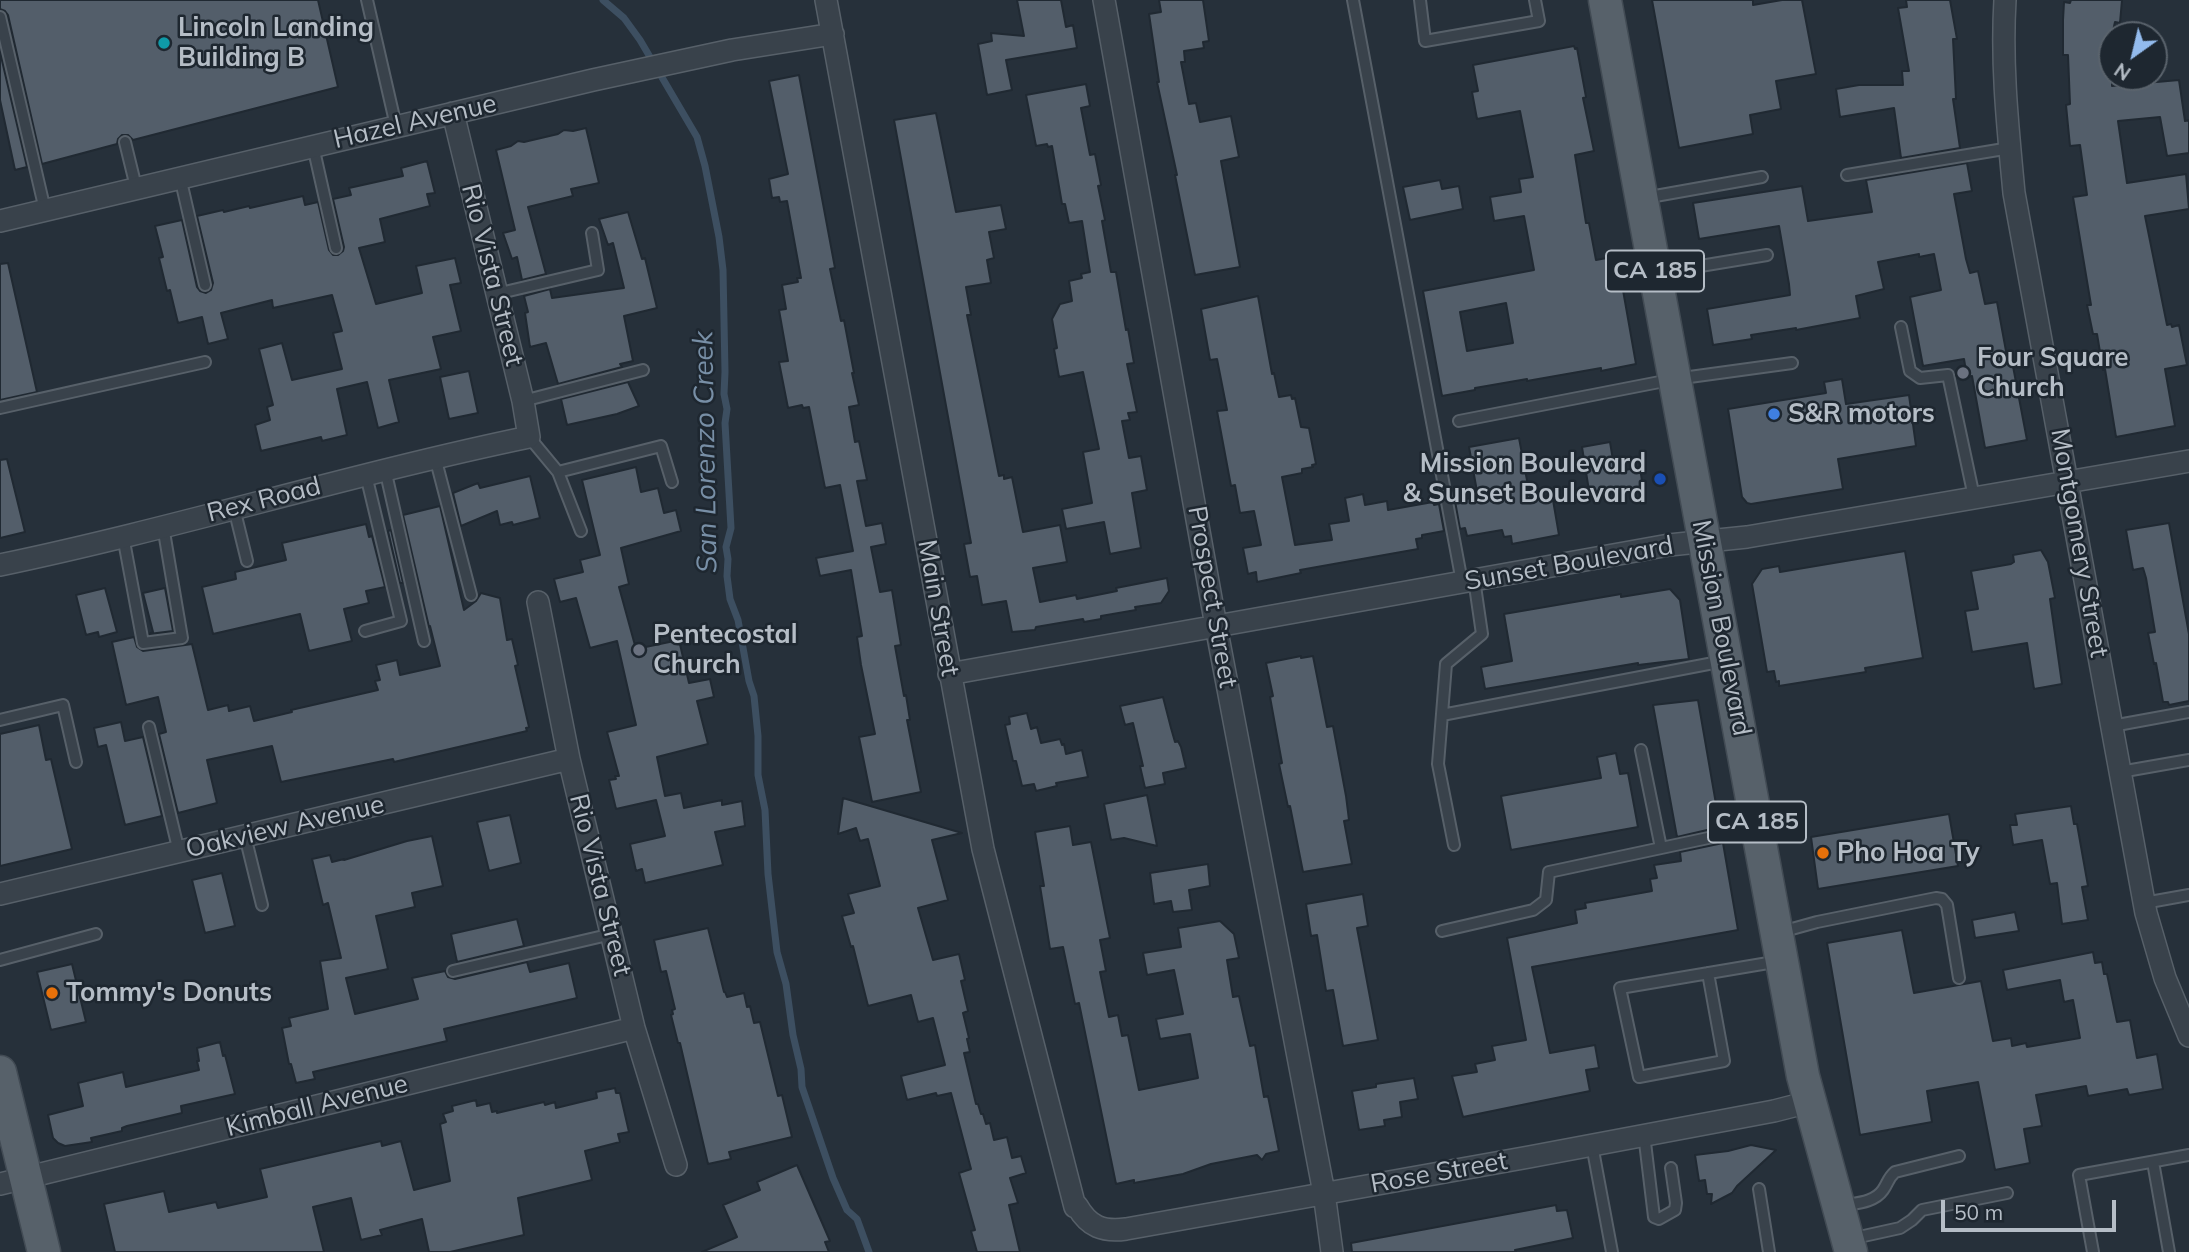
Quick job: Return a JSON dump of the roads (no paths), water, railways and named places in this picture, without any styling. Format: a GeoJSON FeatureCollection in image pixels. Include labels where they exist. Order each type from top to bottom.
{"type":"FeatureCollection","features":[{"type":"Feature","properties":{"kind":"main road","name":"Mission Boulevard"},"geometry":{"type":"LineString","coordinates":[[1605,0],[1809,1102],[1849,1246]]}},
{"type":"Feature","properties":{"kind":"main road"},"geometry":{"type":"LineString","coordinates":[[0,1072],[13,1181],[44,1252]]}},
{"type":"Feature","properties":{"kind":"street","name":"Main Street"},"geometry":{"type":"LineString","coordinates":[[826,0],[983,849],[1075,1207],[1077,1206]]}},
{"type":"Feature","properties":{"kind":"street","name":"Prospect Street"},"geometry":{"type":"LineString","coordinates":[[1104,0],[1216,626],[1324,1193],[1332,1252]]}},
{"type":"Feature","properties":{"kind":"street","name":"Montgomery Street"},"geometry":{"type":"LineString","coordinates":[[2005,0],[2003,30],[2014,193],[2144,903],[2165,978],[2189,1036]]}},
{"type":"Feature","properties":{"kind":"street","name":"Hazel Avenue"},"geometry":{"type":"LineString","coordinates":[[0,221],[593,80],[732,50],[833,34]]}},
{"type":"Feature","properties":{"kind":"street","name":"Rio Vista Street"},"geometry":{"type":"LineString","coordinates":[[453,113],[523,401],[529,437]]}},
{"type":"Feature","properties":{"kind":"street","name":"Rex Road"},"geometry":{"type":"LineString","coordinates":[[0,565],[435,457],[529,437]]}},
{"type":"Feature","properties":{"kind":"street","name":"Sunset Boulevard"},"geometry":{"type":"LineString","coordinates":[[950,674],[1668,545],[1747,537],[2189,461]]}},
{"type":"Feature","properties":{"kind":"street","name":"Rio Vista Street"},"geometry":{"type":"LineString","coordinates":[[538,602],[569,759],[634,1028],[676,1165]]}},
{"type":"Feature","properties":{"kind":"street","name":"Oakview Avenue"},"geometry":{"type":"LineString","coordinates":[[0,894],[569,759]]}},
{"type":"Feature","properties":{"kind":"street","name":"Kimball Avenue"},"geometry":{"type":"LineString","coordinates":[[13,1181],[634,1028]]}},
{"type":"Feature","properties":{"kind":"street","name":"Rose Street"},"geometry":{"type":"LineString","coordinates":[[1077,1206],[1088,1222],[1099,1228],[1114,1230],[1592,1145],[1809,1102]]}},
{"type":"Feature","properties":{"kind":"lane"},"geometry":{"type":"LineString","coordinates":[[367,0],[396,126]]}},
{"type":"Feature","properties":{"kind":"lane"},"geometry":{"type":"LineString","coordinates":[[1353,0],[1468,581],[1482,634],[1447,664],[1438,764],[1454,845]]}},
{"type":"Feature","properties":{"kind":"lane"},"geometry":{"type":"LineString","coordinates":[[1420,0],[1425,41],[1539,21],[1535,0]]}},
{"type":"Feature","properties":{"kind":"lane"},"geometry":{"type":"LineString","coordinates":[[0,17],[45,210]]}},
{"type":"Feature","properties":{"kind":"lane"},"geometry":{"type":"LineString","coordinates":[[125,142],[136,187]]}},
{"type":"Feature","properties":{"kind":"lane"},"geometry":{"type":"LineString","coordinates":[[313,146],[336,248]]}},
{"type":"Feature","properties":{"kind":"lane"},"geometry":{"type":"LineString","coordinates":[[1847,175],[2010,148]]}},
{"type":"Feature","properties":{"kind":"lane"},"geometry":{"type":"LineString","coordinates":[[180,177],[205,285]]}},
{"type":"Feature","properties":{"kind":"lane"},"geometry":{"type":"LineString","coordinates":[[1642,198],[1762,177]]}},
{"type":"Feature","properties":{"kind":"lane"},"geometry":{"type":"LineString","coordinates":[[496,293],[598,270],[592,233]]}},
{"type":"Feature","properties":{"kind":"lane"},"geometry":{"type":"LineString","coordinates":[[1656,273],[1767,255]]}},
{"type":"Feature","properties":{"kind":"lane"},"geometry":{"type":"LineString","coordinates":[[1901,327],[1910,371],[1920,378],[1948,375],[1974,497]]}},
{"type":"Feature","properties":{"kind":"lane"},"geometry":{"type":"LineString","coordinates":[[0,408],[205,362]]}},
{"type":"Feature","properties":{"kind":"lane"},"geometry":{"type":"LineString","coordinates":[[1459,421],[1675,379],[1792,363]]}},
{"type":"Feature","properties":{"kind":"lane"},"geometry":{"type":"LineString","coordinates":[[523,401],[643,370]]}},
{"type":"Feature","properties":{"kind":"lane"},"geometry":{"type":"LineString","coordinates":[[529,437],[558,472],[581,531]]}},
{"type":"Feature","properties":{"kind":"lane"},"geometry":{"type":"LineString","coordinates":[[558,472],[661,446],[672,482]]}},
{"type":"Feature","properties":{"kind":"lane"},"geometry":{"type":"LineString","coordinates":[[435,457],[471,595]]}},
{"type":"Feature","properties":{"kind":"lane"},"geometry":{"type":"LineString","coordinates":[[365,631],[401,621],[376,472]]}},
{"type":"Feature","properties":{"kind":"lane"},"geometry":{"type":"LineString","coordinates":[[376,472],[424,641]]}},
{"type":"Feature","properties":{"kind":"lane"},"geometry":{"type":"LineString","coordinates":[[234,508],[247,561]]}},
{"type":"Feature","properties":{"kind":"lane"},"geometry":{"type":"LineString","coordinates":[[122,536],[143,643],[182,638],[163,526]]}},
{"type":"Feature","properties":{"kind":"lane"},"geometry":{"type":"LineString","coordinates":[[1442,715],[1727,660]]}},
{"type":"Feature","properties":{"kind":"lane"},"geometry":{"type":"LineString","coordinates":[[0,720],[63,705],[76,762]]}},
{"type":"Feature","properties":{"kind":"lane"},"geometry":{"type":"LineString","coordinates":[[2112,726],[2189,712]]}},
{"type":"Feature","properties":{"kind":"lane"},"geometry":{"type":"LineString","coordinates":[[149,727],[179,852]]}},
{"type":"Feature","properties":{"kind":"lane"},"geometry":{"type":"LineString","coordinates":[[1641,750],[1661,848]]}},
{"type":"Feature","properties":{"kind":"lane"},"geometry":{"type":"LineString","coordinates":[[2120,772],[2189,760]]}},
{"type":"Feature","properties":{"kind":"lane"},"geometry":{"type":"LineString","coordinates":[[1442,931],[1533,910],[1546,900],[1549,872],[1758,827]]}},
{"type":"Feature","properties":{"kind":"lane"},"geometry":{"type":"LineString","coordinates":[[245,836],[262,905]]}},
{"type":"Feature","properties":{"kind":"lane"},"geometry":{"type":"LineString","coordinates":[[2144,903],[2189,895]]}},
{"type":"Feature","properties":{"kind":"lane"},"geometry":{"type":"LineString","coordinates":[[1708,973],[1724,1060],[1639,1077],[1620,988],[1708,973],[1780,947],[1817,922],[1942,899],[1947,905],[1959,978]]}},
{"type":"Feature","properties":{"kind":"lane"},"geometry":{"type":"LineString","coordinates":[[0,960],[96,934]]}},
{"type":"Feature","properties":{"kind":"lane"},"geometry":{"type":"LineString","coordinates":[[453,971],[612,934]]}},
{"type":"Feature","properties":{"kind":"lane"},"geometry":{"type":"LineString","coordinates":[[1644,1134],[1654,1217],[1659,1219],[1675,1210],[1671,1168]]}},
{"type":"Feature","properties":{"kind":"lane"},"geometry":{"type":"LineString","coordinates":[[1592,1145],[1612,1252]]}},
{"type":"Feature","properties":{"kind":"lane"},"geometry":{"type":"LineString","coordinates":[[2093,1252],[2079,1175],[2189,1155]]}},
{"type":"Feature","properties":{"kind":"lane"},"geometry":{"type":"LineString","coordinates":[[1839,1206],[1875,1199],[1884,1189],[1887,1178],[1895,1172],[1959,1156]]}},
{"type":"Feature","properties":{"kind":"lane"},"geometry":{"type":"LineString","coordinates":[[2153,1162],[2169,1252]]}},
{"type":"Feature","properties":{"kind":"lane"},"geometry":{"type":"LineString","coordinates":[[1759,1189],[1769,1252]]}},
{"type":"Feature","properties":{"kind":"lane"},"geometry":{"type":"LineString","coordinates":[[1849,1246],[1900,1228],[1922,1210],[2007,1193]]}},
{"type":"Feature","properties":{"kind":"waterway","name":"San Lorenzo Creek"},"geometry":{"type":"LineString","coordinates":[[603,0],[624,18],[640,40],[697,137],[705,166],[723,270],[724,394],[727,409],[725,423],[731,528],[726,547],[727,576],[730,599],[738,620],[754,696],[758,775],[765,810],[768,874],[777,952],[786,984],[802,1087],[833,1178],[847,1210],[857,1219],[869,1252]]}},
{"type":"Feature","properties":{"kind":"place","name":"Lincoln Landing Building B"},"geometry":{"type":"Point","coordinates":[164,43]}},
{"type":"Feature","properties":{"kind":"place","name":"Four Square Church"},"geometry":{"type":"Point","coordinates":[1963,373]}},
{"type":"Feature","properties":{"kind":"place","name":"S&R motors"},"geometry":{"type":"Point","coordinates":[1774,414]}},
{"type":"Feature","properties":{"kind":"place","name":"Mission Boulevard & Sunset Boulevard"},"geometry":{"type":"Point","coordinates":[1660,479]}},
{"type":"Feature","properties":{"kind":"place","name":"Pentecostal Church"},"geometry":{"type":"Point","coordinates":[639,650]}},
{"type":"Feature","properties":{"kind":"place","name":"Pho Hoa Ty"},"geometry":{"type":"Point","coordinates":[1823,853]}},
{"type":"Feature","properties":{"kind":"place","name":"Tommy's Donuts"},"geometry":{"type":"Point","coordinates":[52,993]}}]}
